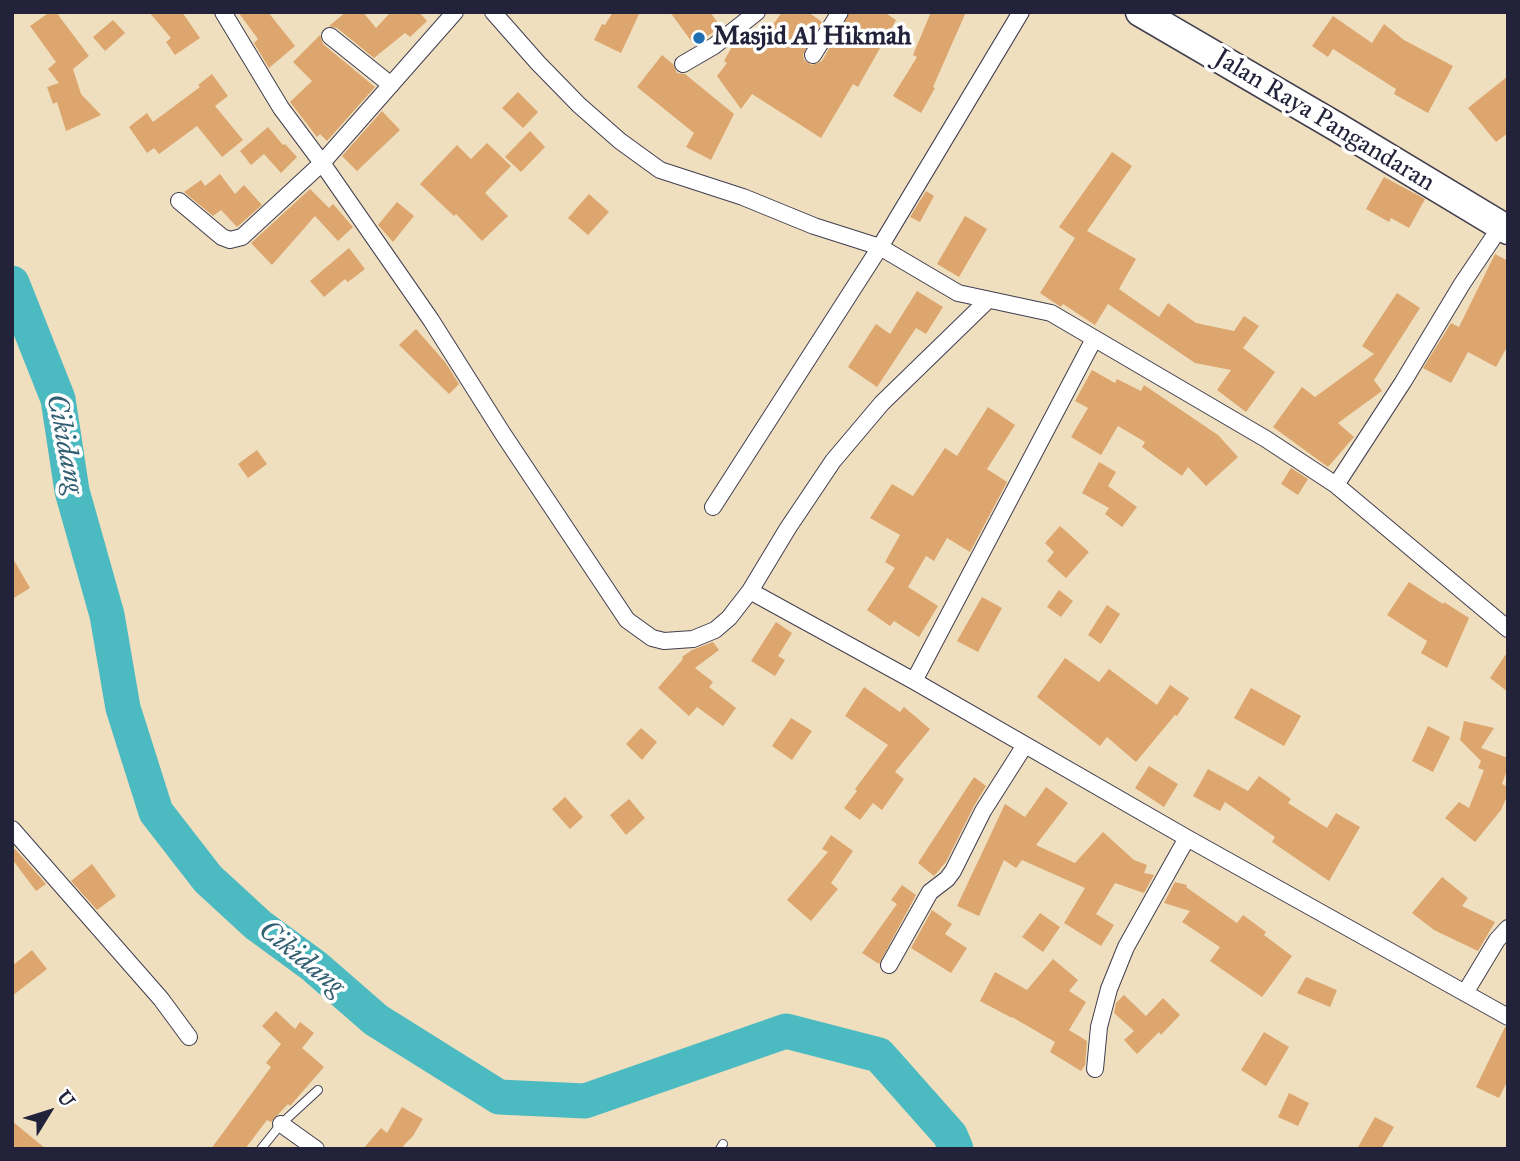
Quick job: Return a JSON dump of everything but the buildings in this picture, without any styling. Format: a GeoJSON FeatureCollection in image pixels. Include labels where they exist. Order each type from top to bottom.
{"type":"FeatureCollection","features":[{"type":"Feature","properties":{"kind":"highway","name":"Jalan Raya Pangandaran"},"geometry":{"type":"LineString","coordinates":[[1140,12],[1505,226]]}},
{"type":"Feature","properties":{"kind":"street"},"geometry":{"type":"LineString","coordinates":[[223,12],[281,108],[431,320],[627,620],[652,638],[676,641],[693,639],[715,630],[729,618],[750,591],[833,461],[882,403],[987,301]]}},
{"type":"Feature","properties":{"kind":"street"},"geometry":{"type":"LineString","coordinates":[[179,201],[222,237],[238,239],[322,163],[455,12]]}},
{"type":"Feature","properties":{"kind":"street"},"geometry":{"type":"LineString","coordinates":[[493,12],[579,105],[620,141],[660,170],[880,247],[958,293],[1051,313],[1266,439],[1336,485],[1508,629]]}},
{"type":"Feature","properties":{"kind":"street"},"geometry":{"type":"LineString","coordinates":[[683,64],[714,46],[757,12]]}},
{"type":"Feature","properties":{"kind":"street"},"geometry":{"type":"LineString","coordinates":[[813,55],[840,12]]}},
{"type":"Feature","properties":{"kind":"street"},"geometry":{"type":"LineString","coordinates":[[713,507],[880,247],[1021,12]]}},
{"type":"Feature","properties":{"kind":"street"},"geometry":{"type":"LineString","coordinates":[[330,36],[391,85]]}},
{"type":"Feature","properties":{"kind":"street"},"geometry":{"type":"LineString","coordinates":[[1336,485],[1462,284],[1505,226]]}},
{"type":"Feature","properties":{"kind":"street"},"geometry":{"type":"LineString","coordinates":[[914,681],[1094,339]]}},
{"type":"Feature","properties":{"kind":"street"},"geometry":{"type":"LineString","coordinates":[[750,591],[1508,1017]]}},
{"type":"Feature","properties":{"kind":"street"},"geometry":{"type":"LineString","coordinates":[[889,965],[930,892],[953,871],[983,811],[1026,745]]}},
{"type":"Feature","properties":{"kind":"street"},"geometry":{"type":"LineString","coordinates":[[12,829],[161,999],[189,1037]]}},
{"type":"Feature","properties":{"kind":"street"},"geometry":{"type":"LineString","coordinates":[[1095,1069],[1099,1027],[1108,989],[1126,947],[1187,838]]}},
{"type":"Feature","properties":{"kind":"street"},"geometry":{"type":"LineString","coordinates":[[1465,993],[1497,940],[1508,928]]}},
{"type":"Feature","properties":{"kind":"street"},"geometry":{"type":"LineString","coordinates":[[281,1124],[316,1149]]}},
{"type":"Feature","properties":{"kind":"lane"},"geometry":{"type":"LineString","coordinates":[[261,1149],[281,1124],[318,1090]]}},
{"type":"Feature","properties":{"kind":"waterway","name":"Cikidang"},"geometry":{"type":"LineString","coordinates":[[12,283],[58,399],[72,491],[107,615],[123,708],[156,812],[208,879],[258,925],[314,966],[376,1020],[499,1097],[585,1101],[786,1031],[879,1055],[950,1135],[956,1149]]}},
{"type":"Feature","properties":{"kind":"place","name":"Masjid Al Hikmah"},"geometry":{"type":"Point","coordinates":[699,38]}}]}
